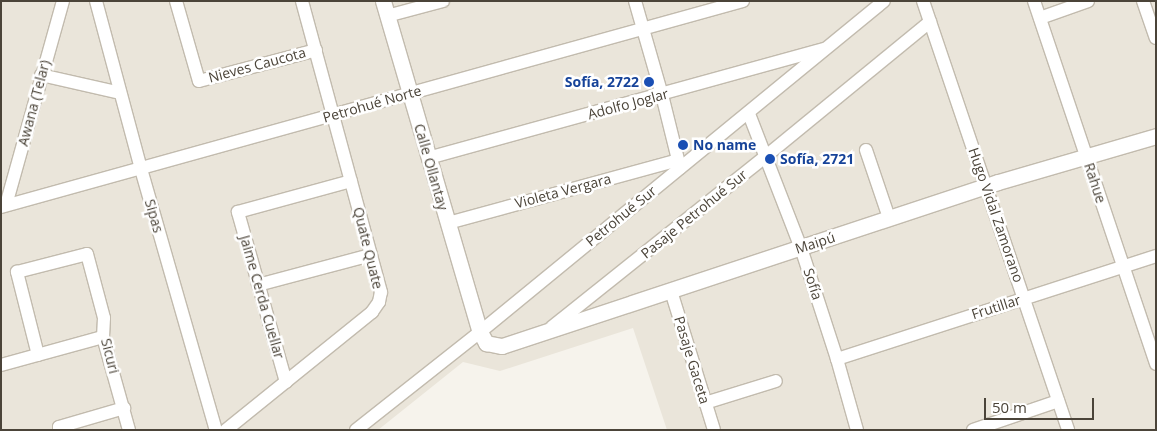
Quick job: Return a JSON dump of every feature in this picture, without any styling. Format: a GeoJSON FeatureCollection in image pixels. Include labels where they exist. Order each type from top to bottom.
{"type":"FeatureCollection","features":[{"type":"Feature","properties":{"kind":"street","name":"Awana (Telar)"},"geometry":{"type":"LineString","coordinates":[[4,206],[63,1]]}},
{"type":"Feature","properties":{"kind":"street","name":"Sipas"},"geometry":{"type":"LineString","coordinates":[[96,1],[141,169],[216,430]]}},
{"type":"Feature","properties":{"kind":"street","name":"Nieves Caucota"},"geometry":{"type":"LineString","coordinates":[[176,1],[199,81],[316,50]]}},
{"type":"Feature","properties":{"kind":"street","name":"Quate Quate"},"geometry":{"type":"LineString","coordinates":[[226,430],[372,312],[379,302],[381,292],[302,1]]}},
{"type":"Feature","properties":{"kind":"street"},"geometry":{"type":"LineString","coordinates":[[385,8],[443,1]]}},
{"type":"Feature","properties":{"kind":"street"},"geometry":{"type":"LineString","coordinates":[[634,1],[662,95],[679,164]]}},
{"type":"Feature","properties":{"kind":"street","name":"Petrohué Norte"},"geometry":{"type":"LineString","coordinates":[[4,206],[743,1]]}},
{"type":"Feature","properties":{"kind":"street","name":"Petrohué Sur"},"geometry":{"type":"LineString","coordinates":[[356,430],[480,332],[679,164],[749,114],[884,1]]}},
{"type":"Feature","properties":{"kind":"street","name":"Hugo Vidal Zamorano"},"geometry":{"type":"LineString","coordinates":[[923,1],[1025,298],[1068,430]]}},
{"type":"Feature","properties":{"kind":"street","name":"Rahue"},"geometry":{"type":"LineString","coordinates":[[1034,1],[1156,364]]}},
{"type":"Feature","properties":{"kind":"street"},"geometry":{"type":"LineString","coordinates":[[1040,18],[1088,1]]}},
{"type":"Feature","properties":{"kind":"street"},"geometry":{"type":"LineString","coordinates":[[1143,1],[1156,38]]}},
{"type":"Feature","properties":{"kind":"street","name":"Calle Ollantay"},"geometry":{"type":"LineString","coordinates":[[385,8],[480,332]]}},
{"type":"Feature","properties":{"kind":"street","name":"Pasaje Petrohué Sur"},"geometry":{"type":"LineString","coordinates":[[550,329],[930,22]]}},
{"type":"Feature","properties":{"kind":"street","name":"Adolfo Joglar"},"geometry":{"type":"LineString","coordinates":[[428,158],[828,48]]}},
{"type":"Feature","properties":{"kind":"street"},"geometry":{"type":"LineString","coordinates":[[41,75],[120,93]]}},
{"type":"Feature","properties":{"kind":"street","name":"Sofía"},"geometry":{"type":"LineString","coordinates":[[749,114],[801,248],[858,430]]}},
{"type":"Feature","properties":{"kind":"street","name":"Maipú"},"geometry":{"type":"LineString","coordinates":[[480,332],[486,343],[502,346],[987,186],[1156,136]]}},
{"type":"Feature","properties":{"kind":"street"},"geometry":{"type":"LineString","coordinates":[[866,150],[889,218]]}},
{"type":"Feature","properties":{"kind":"street","name":"Violeta Vergara"},"geometry":{"type":"LineString","coordinates":[[448,223],[679,164]]}},
{"type":"Feature","properties":{"kind":"street","name":"Jaime Cerda Cuellar"},"geometry":{"type":"LineString","coordinates":[[286,382],[238,212],[351,181]]}},
{"type":"Feature","properties":{"kind":"street","name":"Sicuri"},"geometry":{"type":"LineString","coordinates":[[38,355],[17,272],[86,254],[104,318],[103,337],[129,430]]}},
{"type":"Feature","properties":{"kind":"street"},"geometry":{"type":"LineString","coordinates":[[258,285],[371,255]]}},
{"type":"Feature","properties":{"kind":"street","name":"Frutillar"},"geometry":{"type":"LineString","coordinates":[[837,359],[1156,256]]}},
{"type":"Feature","properties":{"kind":"street","name":"Pasaje Gaceta"},"geometry":{"type":"LineString","coordinates":[[671,291],[714,430]]}},
{"type":"Feature","properties":{"kind":"street"},"geometry":{"type":"LineString","coordinates":[[1,365],[103,337]]}},
{"type":"Feature","properties":{"kind":"street"},"geometry":{"type":"LineString","coordinates":[[705,403],[776,381]]}},
{"type":"Feature","properties":{"kind":"street"},"geometry":{"type":"LineString","coordinates":[[973,430],[1058,402]]}},
{"type":"Feature","properties":{"kind":"street"},"geometry":{"type":"LineString","coordinates":[[59,430],[58,427],[124,408]]}},
{"type":"Feature","properties":{"kind":"shaded area"},"geometry":{"type":"Polygon","coordinates":[[[1,1],[1156,1],[1156,430],[667,430],[633,328],[500,371],[463,362],[378,430],[1,430],[1,1]]]}},
{"type":"Feature","properties":{"kind":"place","name":"Sofía, 2722"},"geometry":{"type":"Point","coordinates":[649,82]}},
{"type":"Feature","properties":{"kind":"place","name":"No name"},"geometry":{"type":"Point","coordinates":[683,145]}},
{"type":"Feature","properties":{"kind":"place","name":"Sofía, 2721"},"geometry":{"type":"Point","coordinates":[770,159]}}]}
